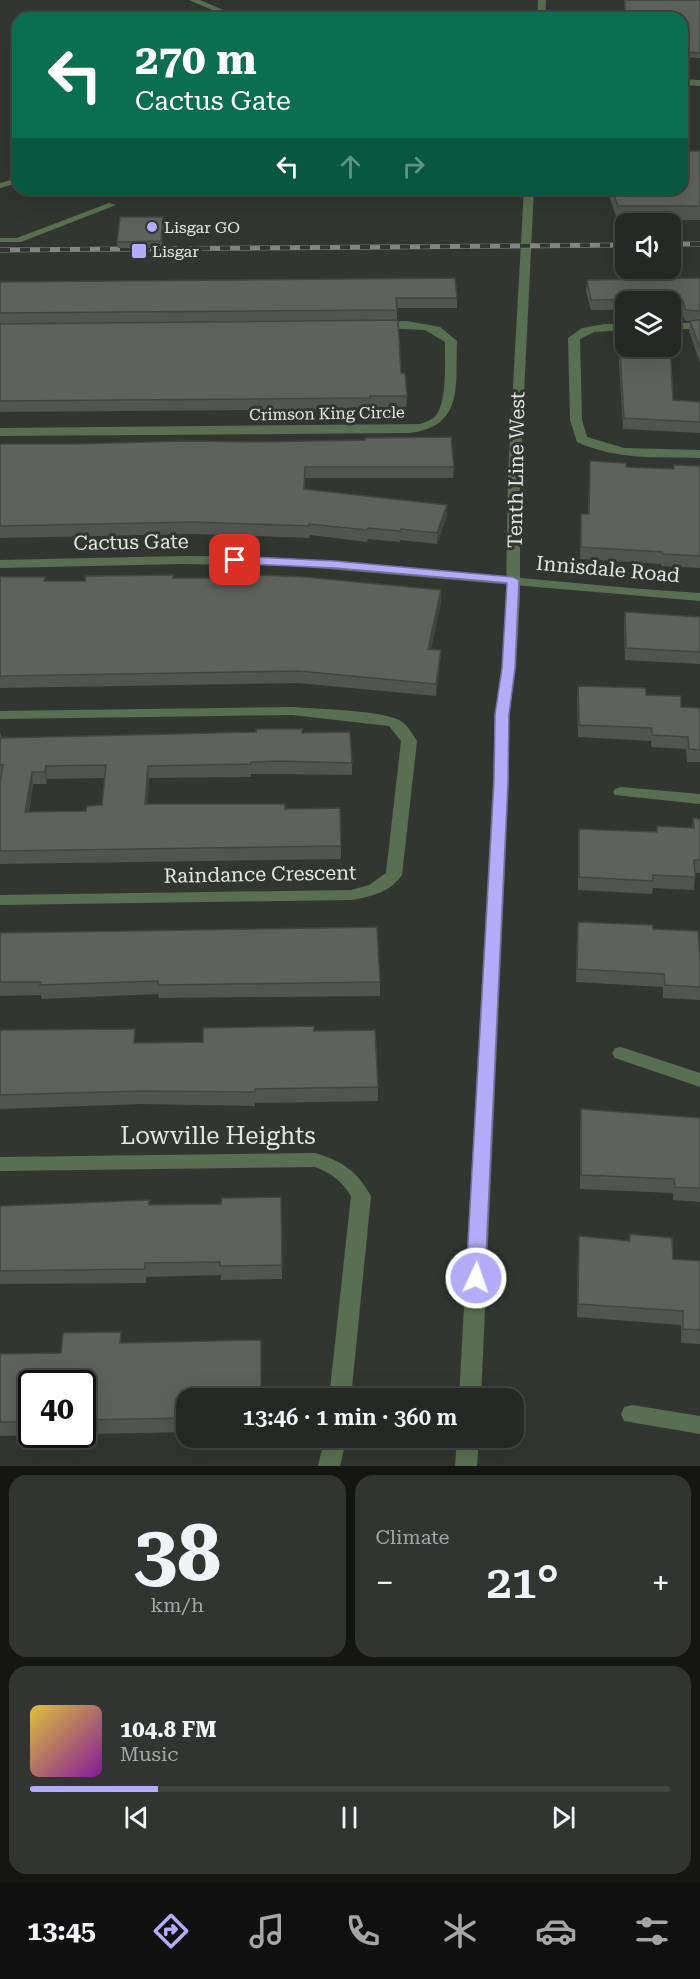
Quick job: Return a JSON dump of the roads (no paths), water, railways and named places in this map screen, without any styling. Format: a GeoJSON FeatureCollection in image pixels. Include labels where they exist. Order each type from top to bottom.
{"type":"FeatureCollection","features":[{"type":"Feature","properties":{"kind":"street"},"geometry":{"type":"LineString","coordinates":[[193,0],[223,12]]}},
{"type":"Feature","properties":{"kind":"street","name":"Tenth Line West"},"geometry":{"type":"LineString","coordinates":[[471,1388],[501,781],[502,715],[509,668],[515,522],[514,476],[529,195]]}},
{"type":"Feature","properties":{"kind":"street","name":"Crimson King Circle"},"geometry":{"type":"LineString","coordinates":[[0,432],[410,429],[420,428],[438,420],[445,411],[451,341],[446,333],[420,326],[371,325]]}},
{"type":"Feature","properties":{"kind":"street"},"geometry":{"type":"LineString","coordinates":[[681,326],[700,326]]}},
{"type":"Feature","properties":{"kind":"street"},"geometry":{"type":"LineString","coordinates":[[615,327],[595,327],[582,331],[574,338],[576,420],[581,439],[594,447],[615,451],[700,454]]}},
{"type":"Feature","properties":{"kind":"street","name":"Cactus Gate"},"geometry":{"type":"LineString","coordinates":[[0,564],[253,560],[513,580]]}},
{"type":"Feature","properties":{"kind":"street","name":"Innisdale Road"},"geometry":{"type":"LineString","coordinates":[[513,580],[641,594],[700,597]]}},
{"type":"Feature","properties":{"kind":"street","name":"Raindance Crescent"},"geometry":{"type":"LineString","coordinates":[[0,715],[292,711],[377,719],[394,723],[404,732],[409,741],[394,875],[384,885],[369,892],[351,895],[0,900]]}},
{"type":"Feature","properties":{"kind":"street"},"geometry":{"type":"LineString","coordinates":[[621,792],[700,799]]}},
{"type":"Feature","properties":{"kind":"street"},"geometry":{"type":"LineString","coordinates":[[621,1053],[700,1080]]}},
{"type":"Feature","properties":{"kind":"street","name":"Lowville Heights"},"geometry":{"type":"LineString","coordinates":[[0,1164],[315,1160],[337,1167],[353,1180],[361,1196],[341,1388]]}},
{"type":"Feature","properties":{"kind":"street"},"geometry":{"type":"LineString","coordinates":[[632,1414],[700,1425]]}},
{"type":"Feature","properties":{"kind":"street"},"geometry":{"type":"LineString","coordinates":[[329,1466],[333,1448]]}},
{"type":"Feature","properties":{"kind":"street"},"geometry":{"type":"LineString","coordinates":[[466,1466],[467,1448]]}},
{"type":"Feature","properties":{"kind":"lane"},"geometry":{"type":"LineString","coordinates":[[0,240],[18,240],[112,205]]}},
{"type":"Feature","properties":{"kind":"railway"},"geometry":{"type":"LineString","coordinates":[[681,244],[700,244]]}},
{"type":"Feature","properties":{"kind":"railway"},"geometry":{"type":"LineString","coordinates":[[0,250],[615,245]]}},
{"type":"Feature","properties":{"kind":"place","name":"Lisgar GO"},"geometry":{"type":"Point","coordinates":[152,227]}},
{"type":"Feature","properties":{"kind":"place","name":"Lisgar"},"geometry":{"type":"Point","coordinates":[139,251]}}]}
